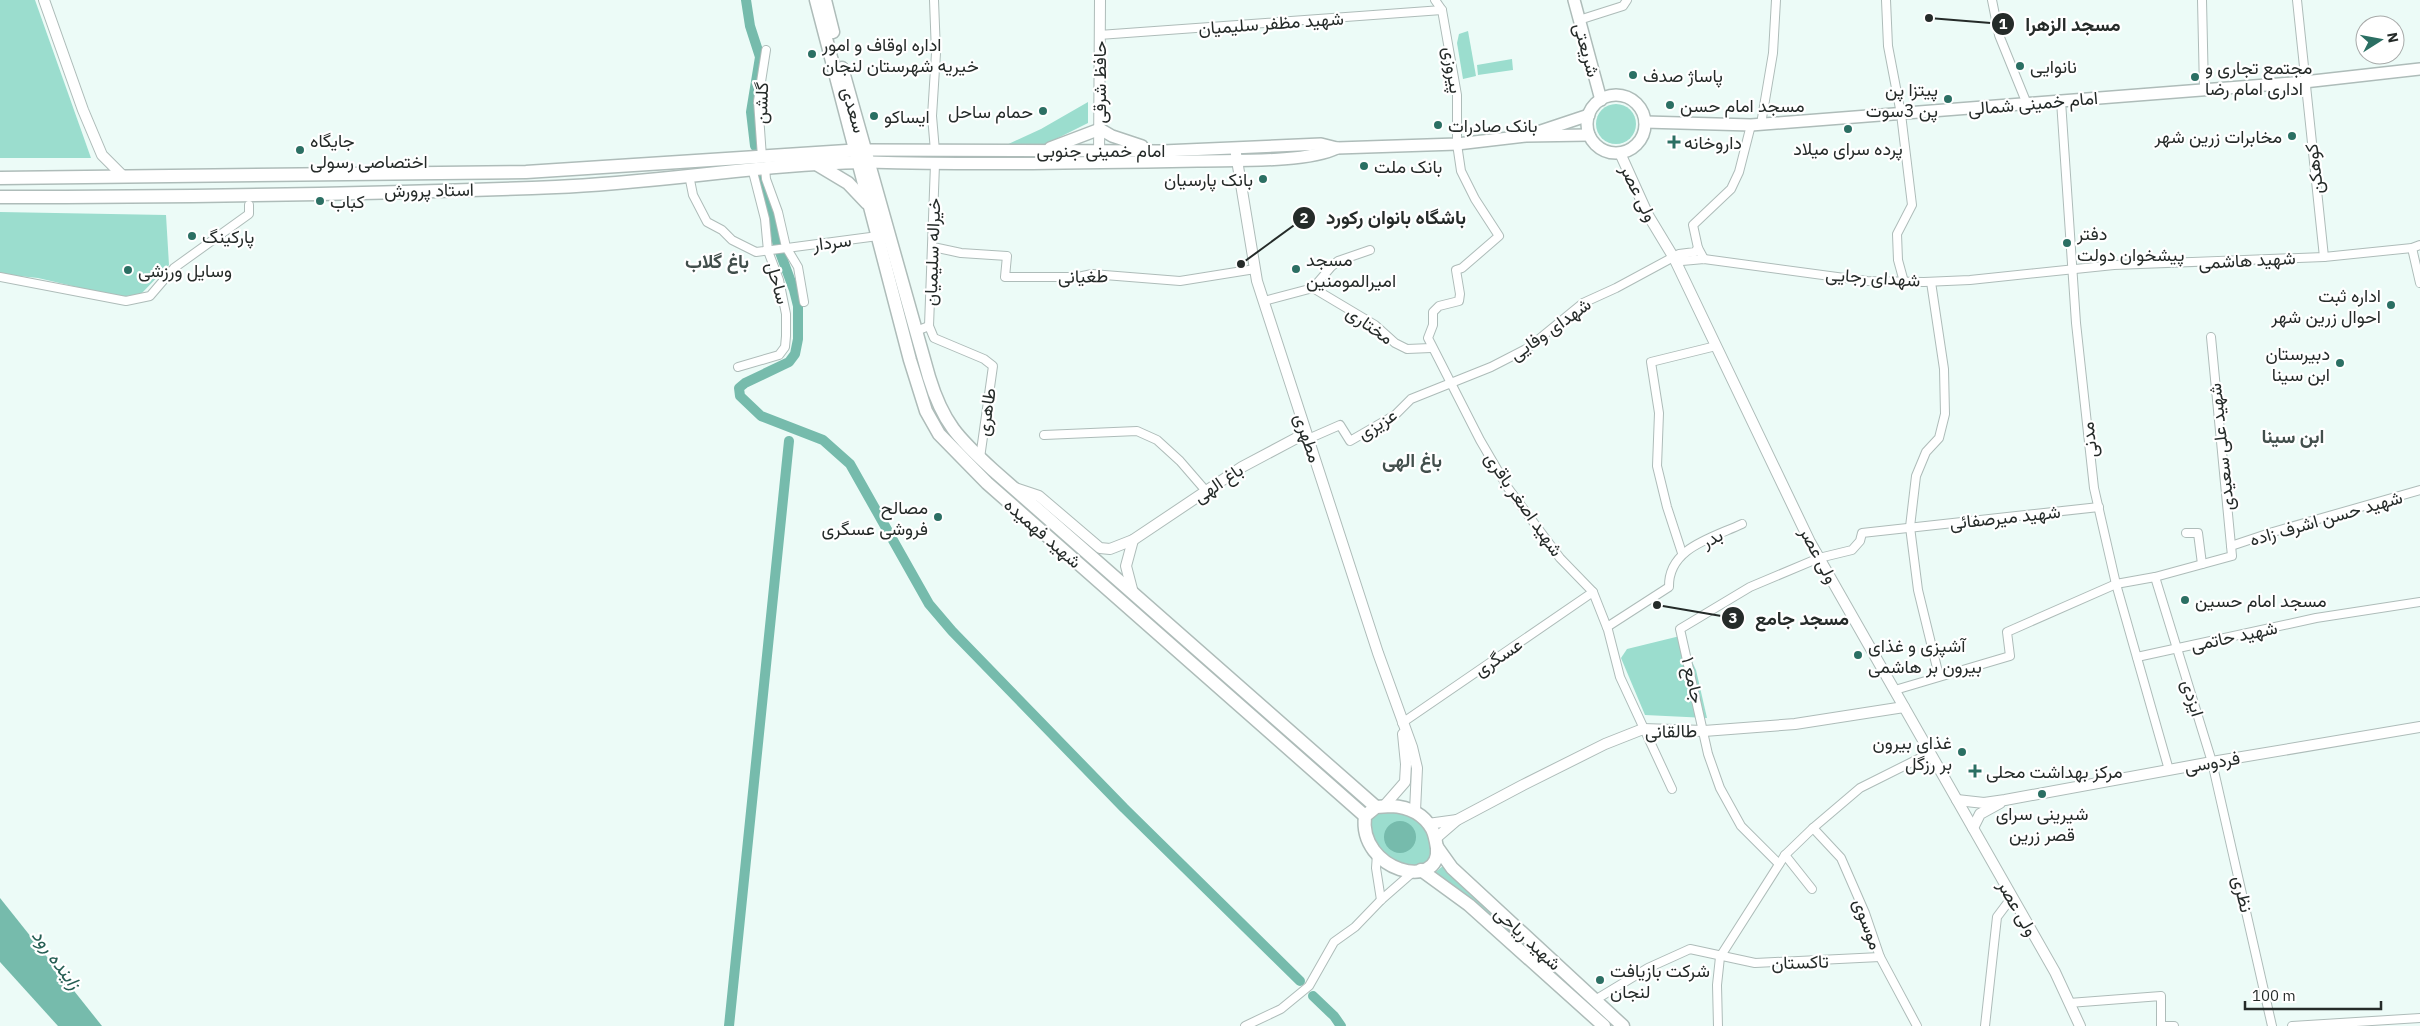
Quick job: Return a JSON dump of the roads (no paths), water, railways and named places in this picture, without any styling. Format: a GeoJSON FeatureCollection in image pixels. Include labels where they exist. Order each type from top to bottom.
{"type":"FeatureCollection","features":[{"type":"Feature","properties":{"kind":"main road","name":"سعدی"},"geometry":{"type":"LineString","coordinates":[[816,0],[861,156]]}},
{"type":"Feature","properties":{"kind":"main road","name":"سعدی"},"geometry":{"type":"LineString","coordinates":[[826,0],[861,156]]}},
{"type":"Feature","properties":{"kind":"main road","name":"شریعتی"},"geometry":{"type":"LineString","coordinates":[[1574,0],[1601,100]]}},
{"type":"Feature","properties":{"kind":"main road","name":"امام خمینی شمالی"},"geometry":{"type":"LineString","coordinates":[[1645,122],[1756,125],[2304,82],[2420,69]]}},
{"type":"Feature","properties":{"kind":"main road"},"geometry":{"type":"LineString","coordinates":[[1526,136],[1589,115],[1601,100],[1620,95],[1629,98],[1637,104],[1645,122],[1641,139],[1629,151],[1620,153],[1601,150],[1589,135],[1589,115]]}},
{"type":"Feature","properties":{"kind":"main road"},"geometry":{"type":"LineString","coordinates":[[1041,151],[1100,129],[1130,144],[1163,150]]}},
{"type":"Feature","properties":{"kind":"main road"},"geometry":{"type":"LineString","coordinates":[[1526,136],[1589,135]]}},
{"type":"Feature","properties":{"kind":"main road","name":"امام خمینی جنوبی"},"geometry":{"type":"LineString","coordinates":[[861,156],[935,151],[1163,150],[1321,144],[1337,148],[1457,144],[1526,136]]}},
{"type":"Feature","properties":{"kind":"main road","name":"امام خمینی جنوبی"},"geometry":{"type":"LineString","coordinates":[[861,156],[935,164],[1099,163],[1237,160],[1322,155],[1337,148]]}},
{"type":"Feature","properties":{"kind":"main road","name":"استاد پرورش"},"geometry":{"type":"LineString","coordinates":[[0,197],[234,195],[558,187],[689,175],[759,164],[861,156]]}},
{"type":"Feature","properties":{"kind":"main road","name":"استاد پرورش"},"geometry":{"type":"LineString","coordinates":[[0,178],[557,170],[759,164],[818,165],[861,156]]}},
{"type":"Feature","properties":{"kind":"main road","name":"شهید فهمیده"},"geometry":{"type":"LineString","coordinates":[[861,156],[869,204],[910,360],[926,411],[939,434],[986,483],[1365,816]]}},
{"type":"Feature","properties":{"kind":"main road","name":"شهید فهمیده"},"geometry":{"type":"LineString","coordinates":[[861,156],[916,331],[928,377],[942,414],[967,446],[1133,593],[1380,806]]}},
{"type":"Feature","properties":{"kind":"main road"},"geometry":{"type":"LineString","coordinates":[[818,165],[848,183],[869,204]]}},
{"type":"Feature","properties":{"kind":"main road"},"geometry":{"type":"LineString","coordinates":[[557,170],[558,187]]}},
{"type":"Feature","properties":{"kind":"main road"},"geometry":{"type":"LineString","coordinates":[[13,178],[13,197]]}},
{"type":"Feature","properties":{"kind":"main road"},"geometry":{"type":"LineString","coordinates":[[1380,806],[1399,806],[1415,811],[1428,824],[1436,843],[1435,862],[1417,871],[1398,870],[1377,854],[1369,843],[1364,827],[1365,816],[1380,806]]}},
{"type":"Feature","properties":{"kind":"main road","name":"شهید ریاحی"},"geometry":{"type":"LineString","coordinates":[[1436,843],[1452,868],[1623,1026]]}},
{"type":"Feature","properties":{"kind":"main road","name":"شهید ریاحی"},"geometry":{"type":"LineString","coordinates":[[1417,871],[1469,905],[1604,1026]]}},
{"type":"Feature","properties":{"kind":"street"},"geometry":{"type":"LineString","coordinates":[[44,0],[83,110],[102,155],[124,177]]}},
{"type":"Feature","properties":{"kind":"street"},"geometry":{"type":"LineString","coordinates":[[934,0],[936,53],[932,116],[935,151]]}},
{"type":"Feature","properties":{"kind":"street","name":"حافظ شرقی"},"geometry":{"type":"LineString","coordinates":[[1099,163],[1100,0]]}},
{"type":"Feature","properties":{"kind":"street","name":"پیروزی"},"geometry":{"type":"LineString","coordinates":[[1431,348],[1428,338],[1433,325],[1433,312],[1439,306],[1459,301],[1460,294],[1456,270],[1462,268],[1499,236],[1475,199],[1461,171],[1457,144],[1458,95],[1442,10],[1435,0]]}},
{"type":"Feature","properties":{"kind":"street"},"geometry":{"type":"LineString","coordinates":[[1579,20],[1622,6],[1627,0]]}},
{"type":"Feature","properties":{"kind":"street"},"geometry":{"type":"LineString","coordinates":[[1704,259],[1698,248],[1692,225],[1731,188],[1740,172],[1756,125],[1773,52],[1776,0]]}},
{"type":"Feature","properties":{"kind":"street"},"geometry":{"type":"LineString","coordinates":[[1886,0],[1888,46],[1901,114],[1912,205],[1897,234],[1898,260],[1904,282]]}},
{"type":"Feature","properties":{"kind":"street"},"geometry":{"type":"LineString","coordinates":[[1992,0],[1999,35],[2027,104]]}},
{"type":"Feature","properties":{"kind":"street"},"geometry":{"type":"LineString","coordinates":[[2202,0],[2204,90]]}},
{"type":"Feature","properties":{"kind":"street","name":"کوهکن"},"geometry":{"type":"LineString","coordinates":[[2297,0],[2304,82],[2324,257]]}},
{"type":"Feature","properties":{"kind":"street","name":"شهید مظفر سلیمیان"},"geometry":{"type":"LineString","coordinates":[[1099,34],[1442,10]]}},
{"type":"Feature","properties":{"kind":"street","name":"گلشن"},"geometry":{"type":"LineString","coordinates":[[759,164],[758,101],[766,50]]}},
{"type":"Feature","properties":{"kind":"street","name":"مدنی"},"geometry":{"type":"LineString","coordinates":[[2061,101],[2080,369],[2094,488],[2116,584],[2169,770]]}},
{"type":"Feature","properties":{"kind":"street","name":"مطهری"},"geometry":{"type":"LineString","coordinates":[[1235,148],[1255,269],[1264,301],[1402,723]]}},
{"type":"Feature","properties":{"kind":"street","name":"ولی عصر"},"geometry":{"type":"LineString","coordinates":[[1620,153],[1648,215],[1674,258],[1819,558],[2055,972],[2080,1026]]}},
{"type":"Feature","properties":{"kind":"street"},"geometry":{"type":"LineString","coordinates":[[759,164],[778,212],[786,247],[798,267],[804,302]]}},
{"type":"Feature","properties":{"kind":"street","name":"ساحل"},"geometry":{"type":"LineString","coordinates":[[738,367],[779,355],[785,347],[786,314],[779,280],[768,251],[759,164]]}},
{"type":"Feature","properties":{"kind":"street","name":"خیراله سلیمیان"},"geometry":{"type":"LineString","coordinates":[[916,331],[930,326],[934,247],[935,164]]}},
{"type":"Feature","properties":{"kind":"street","name":"سردار"},"geometry":{"type":"LineString","coordinates":[[689,175],[693,195],[707,222],[722,230],[744,248],[756,252],[878,236]]}},
{"type":"Feature","properties":{"kind":"street"},"geometry":{"type":"LineString","coordinates":[[249,204],[262,194]]}},
{"type":"Feature","properties":{"kind":"street"},"geometry":{"type":"LineString","coordinates":[[234,195],[249,204]]}},
{"type":"Feature","properties":{"kind":"street"},"geometry":{"type":"LineString","coordinates":[[0,277],[126,301],[150,296],[174,268],[249,214],[249,204]]}},
{"type":"Feature","properties":{"kind":"street"},"geometry":{"type":"LineString","coordinates":[[2416,246],[2420,283]]}},
{"type":"Feature","properties":{"kind":"street","name":"شهید هاشمی"},"geometry":{"type":"LineString","coordinates":[[2074,270],[2114,265],[2324,257],[2416,246]]}},
{"type":"Feature","properties":{"kind":"street","name":"طغیانی"},"geometry":{"type":"LineString","coordinates":[[934,247],[961,253],[1007,256],[1005,277],[1078,277],[1092,274],[1180,281],[1255,269]]}},
{"type":"Feature","properties":{"kind":"street","name":"شهدای وفایی"},"geometry":{"type":"LineString","coordinates":[[1451,383],[1491,367],[1528,348],[1582,303],[1679,254],[1695,252],[1698,248]]}},
{"type":"Feature","properties":{"kind":"street"},"geometry":{"type":"LineString","coordinates":[[1264,301],[1313,288],[1338,261],[1370,250]]}},
{"type":"Feature","properties":{"kind":"street","name":"شهدای رجایی"},"geometry":{"type":"LineString","coordinates":[[1674,258],[1682,261],[1704,259],[1867,281],[1931,282],[2074,270]]}},
{"type":"Feature","properties":{"kind":"street"},"geometry":{"type":"LineString","coordinates":[[1931,282],[1944,369],[1945,414],[1939,438],[1926,452],[1916,476],[1910,527],[1918,590],[1939,676]]}},
{"type":"Feature","properties":{"kind":"street","name":"مختاری"},"geometry":{"type":"LineString","coordinates":[[1313,288],[1375,325],[1396,343],[1407,349],[1431,348]]}},
{"type":"Feature","properties":{"kind":"street","name":"طاهری"},"geometry":{"type":"LineString","coordinates":[[930,326],[934,338],[984,360],[992,366],[980,458]]}},
{"type":"Feature","properties":{"kind":"street","name":"شهید علی سعیدی"},"geometry":{"type":"LineString","coordinates":[[2202,564],[2232,556],[2210,338]]}},
{"type":"Feature","properties":{"kind":"street"},"geometry":{"type":"LineString","coordinates":[[1607,627],[1669,587],[1668,574],[1682,553],[1657,466],[1660,428],[1651,362],[1716,346]]}},
{"type":"Feature","properties":{"kind":"street","name":"شهید اصغر باقری"},"geometry":{"type":"LineString","coordinates":[[1431,348],[1508,488],[1560,558],[1593,592],[1614,648],[1620,677],[1672,789]]}},
{"type":"Feature","properties":{"kind":"street","name":"عزیزی"},"geometry":{"type":"LineString","coordinates":[[1307,436],[1340,425],[1350,441],[1395,415],[1411,399],[1451,383]]}},
{"type":"Feature","properties":{"kind":"street"},"geometry":{"type":"LineString","coordinates":[[1044,435],[1137,431],[1157,440],[1180,461],[1206,491]]}},
{"type":"Feature","properties":{"kind":"street","name":"باغ الهی"},"geometry":{"type":"LineString","coordinates":[[1011,486],[1038,496],[1100,548],[1110,549],[1133,540],[1267,452],[1307,436]]}},
{"type":"Feature","properties":{"kind":"street","name":"شهید حسن اشرف زاده"},"geometry":{"type":"LineString","coordinates":[[2232,546],[2273,532],[2420,490]]}},
{"type":"Feature","properties":{"kind":"street","name":"شهید میرصفائی"},"geometry":{"type":"LineString","coordinates":[[1819,558],[1852,550],[1860,541],[1862,533],[2100,508]]}},
{"type":"Feature","properties":{"kind":"street","name":"بدر"},"geometry":{"type":"LineString","coordinates":[[1682,553],[1742,524]]}},
{"type":"Feature","properties":{"kind":"street"},"geometry":{"type":"LineString","coordinates":[[1895,690],[2010,656],[2007,632],[2116,584],[2155,577],[2202,564],[2198,533],[2186,533]]}},
{"type":"Feature","properties":{"kind":"street"},"geometry":{"type":"LineString","coordinates":[[1133,540],[1126,566],[1133,593]]}},
{"type":"Feature","properties":{"kind":"street","name":"جامع ۱"},"geometry":{"type":"LineString","coordinates":[[1779,864],[1740,826],[1730,809],[1708,754],[1680,629],[1750,587],[1819,558]]}},
{"type":"Feature","properties":{"kind":"street","name":"ایزدی"},"geometry":{"type":"LineString","coordinates":[[2155,577],[2212,762]]}},
{"type":"Feature","properties":{"kind":"street","name":"عسگری"},"geometry":{"type":"LineString","coordinates":[[1402,723],[1593,592]]}},
{"type":"Feature","properties":{"kind":"street","name":"شهید حاتمی"},"geometry":{"type":"LineString","coordinates":[[2138,657],[2316,618],[2420,602]]}},
{"type":"Feature","properties":{"kind":"street","name":"طالقانی"},"geometry":{"type":"LineString","coordinates":[[1457,820],[1605,744],[1643,730],[1704,731],[1795,724],[1904,707]]}},
{"type":"Feature","properties":{"kind":"street"},"geometry":{"type":"LineString","coordinates":[[1380,806],[1405,782],[1406,764],[1402,723]]}},
{"type":"Feature","properties":{"kind":"street"},"geometry":{"type":"LineString","coordinates":[[1402,723],[1412,747],[1417,768],[1415,811]]}},
{"type":"Feature","properties":{"kind":"street","name":"فردوسی"},"geometry":{"type":"LineString","coordinates":[[1957,800],[1984,802],[2005,800],[2212,762],[2420,727]]}},
{"type":"Feature","properties":{"kind":"street"},"geometry":{"type":"LineString","coordinates":[[1718,1026],[1717,985],[1720,957],[1785,855],[1860,788],[1930,753]]}},
{"type":"Feature","properties":{"kind":"street","name":"نظری"},"geometry":{"type":"LineString","coordinates":[[2212,762],[2272,1026]]}},
{"type":"Feature","properties":{"kind":"street","name":"فردوسی"},"geometry":{"type":"LineString","coordinates":[[1973,828],[1980,814],[2005,800]]}},
{"type":"Feature","properties":{"kind":"street"},"geometry":{"type":"LineString","coordinates":[[1428,824],[1457,820]]}},
{"type":"Feature","properties":{"kind":"street"},"geometry":{"type":"LineString","coordinates":[[1436,843],[1457,820]]}},
{"type":"Feature","properties":{"kind":"street","name":"موسوی"},"geometry":{"type":"LineString","coordinates":[[1813,828],[1841,858],[1865,912],[1880,957],[1917,1026]]}},
{"type":"Feature","properties":{"kind":"street"},"geometry":{"type":"LineString","coordinates":[[1377,854],[1376,868],[1381,900]]}},
{"type":"Feature","properties":{"kind":"street"},"geometry":{"type":"LineString","coordinates":[[1785,855],[1812,889]]}},
{"type":"Feature","properties":{"kind":"street"},"geometry":{"type":"LineString","coordinates":[[1245,1026],[1281,1008],[1309,986],[1334,942],[1355,927],[1381,900],[1417,871]]}},
{"type":"Feature","properties":{"kind":"street"},"geometry":{"type":"LineString","coordinates":[[1985,1026],[1997,917],[2012,897]]}},
{"type":"Feature","properties":{"kind":"street","name":"تاکستان"},"geometry":{"type":"LineString","coordinates":[[1595,1000],[1648,968],[1690,949],[1755,964],[1880,957]]}},
{"type":"Feature","properties":{"kind":"street"},"geometry":{"type":"LineString","coordinates":[[2069,1003],[2161,996],[2161,1026],[2174,1026]]}},
{"type":"Feature","properties":{"kind":"street"},"geometry":{"type":"LineString","coordinates":[[2292,1026],[2420,1018]]}},
{"type":"Feature","properties":{"kind":"waterway"},"geometry":{"type":"LineString","coordinates":[[746,0],[750,26],[760,57],[751,112],[755,146]]}},
{"type":"Feature","properties":{"kind":"waterway"},"geometry":{"type":"LineString","coordinates":[[759,172],[773,219],[778,247],[798,306],[798,339],[795,354],[789,362],[745,383],[739,388],[740,396],[761,416],[823,440],[850,464],[929,604],[952,631],[1124,808],[1300,981]]}},
{"type":"Feature","properties":{"kind":"waterway"},"geometry":{"type":"LineString","coordinates":[[729,1026],[789,441]]}},
{"type":"Feature","properties":{"kind":"waterway"},"geometry":{"type":"LineString","coordinates":[[1313,996],[1334,1016],[1341,1026]]}},
{"type":"Feature","properties":{"kind":"place","name":"مسجد الزهرا"},"geometry":{"type":"Point","coordinates":[1929,18]}},
{"type":"Feature","properties":{"kind":"place","name":"اداره اوقاف و امور خیریه شهرستان لنجان"},"geometry":{"type":"Point","coordinates":[812,54]}},
{"type":"Feature","properties":{"kind":"place","name":"نانوایی"},"geometry":{"type":"Point","coordinates":[2020,66]}},
{"type":"Feature","properties":{"kind":"place","name":"پاساژ صدف"},"geometry":{"type":"Point","coordinates":[1633,75]}},
{"type":"Feature","properties":{"kind":"place","name":"مجتمع تجاری و اداری امام رضا"},"geometry":{"type":"Point","coordinates":[2195,77]}},
{"type":"Feature","properties":{"kind":"place","name":"پیتزا پن پن 3سوت"},"geometry":{"type":"Point","coordinates":[1948,99]}},
{"type":"Feature","properties":{"kind":"place","name":"مسجد امام حسن"},"geometry":{"type":"Point","coordinates":[1670,105]}},
{"type":"Feature","properties":{"kind":"place","name":"حمام ساحل"},"geometry":{"type":"Point","coordinates":[1043,111]}},
{"type":"Feature","properties":{"kind":"place","name":"ایساکو"},"geometry":{"type":"Point","coordinates":[874,116]}},
{"type":"Feature","properties":{"kind":"place","name":"بانک صادرات"},"geometry":{"type":"Point","coordinates":[1438,125]}},
{"type":"Feature","properties":{"kind":"place","name":"پرده سرای میلاد"},"geometry":{"type":"Point","coordinates":[1848,129]}},
{"type":"Feature","properties":{"kind":"place","name":"مخابرات زرین شهر"},"geometry":{"type":"Point","coordinates":[2292,136]}},
{"type":"Feature","properties":{"kind":"place","name":"داروخانه"},"geometry":{"type":"Point","coordinates":[1674,142]}},
{"type":"Feature","properties":{"kind":"place","name":"جایگاه اختصاصی رسولی"},"geometry":{"type":"Point","coordinates":[300,150]}},
{"type":"Feature","properties":{"kind":"place","name":"بانک ملت"},"geometry":{"type":"Point","coordinates":[1364,166]}},
{"type":"Feature","properties":{"kind":"place","name":"بانک پارسیان"},"geometry":{"type":"Point","coordinates":[1263,179]}},
{"type":"Feature","properties":{"kind":"place","name":"کباب"},"geometry":{"type":"Point","coordinates":[320,201]}},
{"type":"Feature","properties":{"kind":"place","name":"پارکینگ"},"geometry":{"type":"Point","coordinates":[192,236]}},
{"type":"Feature","properties":{"kind":"place","name":"دفتر پیشخوان دولت"},"geometry":{"type":"Point","coordinates":[2067,243]}},
{"type":"Feature","properties":{"kind":"place","name":"باشگاه بانوان رکورد"},"geometry":{"type":"Point","coordinates":[1241,264]}},
{"type":"Feature","properties":{"kind":"place","name":"مسجد امیرالمومنین"},"geometry":{"type":"Point","coordinates":[1296,269]}},
{"type":"Feature","properties":{"kind":"place","name":"وسایل ورزشی"},"geometry":{"type":"Point","coordinates":[128,270]}},
{"type":"Feature","properties":{"kind":"place","name":"اداره ثبت احوال زرین شهر"},"geometry":{"type":"Point","coordinates":[2391,305]}},
{"type":"Feature","properties":{"kind":"place","name":"دبیرستان ابن سینا"},"geometry":{"type":"Point","coordinates":[2340,363]}},
{"type":"Feature","properties":{"kind":"place","name":"مصالح فروشی عسگری"},"geometry":{"type":"Point","coordinates":[938,517]}},
{"type":"Feature","properties":{"kind":"place","name":"مسجد امام حسین"},"geometry":{"type":"Point","coordinates":[2185,600]}},
{"type":"Feature","properties":{"kind":"place","name":"مسجد جامع"},"geometry":{"type":"Point","coordinates":[1657,605]}},
{"type":"Feature","properties":{"kind":"place","name":"آشپزی و غذای بیرون بر هاشمی"},"geometry":{"type":"Point","coordinates":[1858,655]}},
{"type":"Feature","properties":{"kind":"place","name":"غذای بیرون بر رزگل"},"geometry":{"type":"Point","coordinates":[1962,752]}},
{"type":"Feature","properties":{"kind":"place","name":"مرکز بهداشت محلی"},"geometry":{"type":"Point","coordinates":[1975,771]}},
{"type":"Feature","properties":{"kind":"place","name":"شیرینی سرای قصر زرین"},"geometry":{"type":"Point","coordinates":[2042,794]}},
{"type":"Feature","properties":{"kind":"place","name":"شرکت بازیافت لنجان"},"geometry":{"type":"Point","coordinates":[1600,980]}},
{"type":"Feature","properties":{"kind":"district","name":"باغ گلاب"},"geometry":{"type":"Point","coordinates":[717,261]}},
{"type":"Feature","properties":{"kind":"district","name":"ابن سینا"},"geometry":{"type":"Point","coordinates":[2293,436]}},
{"type":"Feature","properties":{"kind":"district","name":"باغ الهی"},"geometry":{"type":"Point","coordinates":[1412,460]}},
{"type":"Feature","properties":{"kind":"water label","name":"زاینده رود"},"geometry":{"type":"Point","coordinates":[57,959]}}]}
